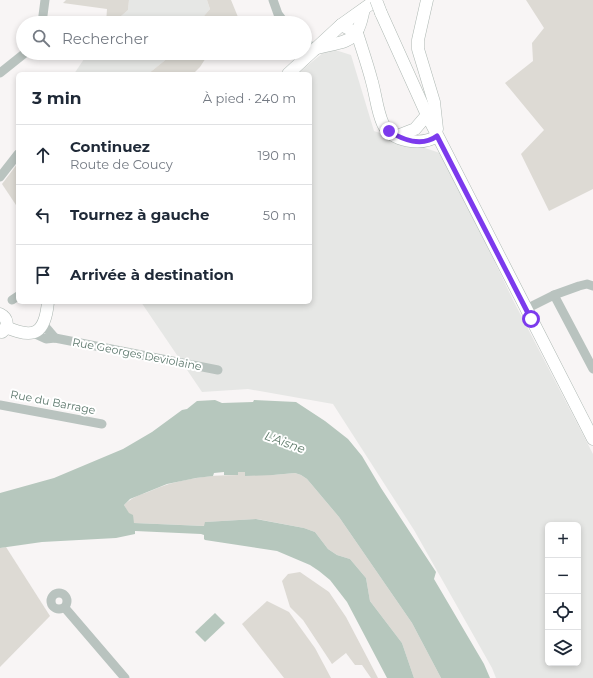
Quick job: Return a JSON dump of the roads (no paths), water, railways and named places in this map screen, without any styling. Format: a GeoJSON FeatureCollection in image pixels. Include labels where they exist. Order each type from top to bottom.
{"type":"FeatureCollection","features":[{"type":"Feature","properties":{"kind":"main road"},"geometry":{"type":"LineString","coordinates":[[312,43],[376,0],[437,136],[593,439]]}},
{"type":"Feature","properties":{"kind":"main road"},"geometry":{"type":"LineString","coordinates":[[427,0],[418,40],[418,49],[434,102],[437,136]]}},
{"type":"Feature","properties":{"kind":"main road"},"geometry":{"type":"LineString","coordinates":[[312,45],[329,45],[345,42],[357,32],[364,9]]}},
{"type":"Feature","properties":{"kind":"main road"},"geometry":{"type":"LineString","coordinates":[[341,25],[357,32],[366,60],[379,113],[384,125],[389,131],[397,136],[416,142],[426,141],[437,136]]}},
{"type":"Feature","properties":{"kind":"main road"},"geometry":{"type":"LineString","coordinates":[[341,25],[345,42],[366,60]]}},
{"type":"Feature","properties":{"kind":"main road"},"geometry":{"type":"LineString","coordinates":[[289,72],[298,60]]}},
{"type":"Feature","properties":{"kind":"main road"},"geometry":{"type":"LineString","coordinates":[[397,136],[415,129],[427,115]]}},
{"type":"Feature","properties":{"kind":"main road"},"geometry":{"type":"LineString","coordinates":[[33,333],[43,324],[47,316],[48,304]]}},
{"type":"Feature","properties":{"kind":"main road"},"geometry":{"type":"LineString","coordinates":[[1,313],[6,319],[3,330]]}},
{"type":"Feature","properties":{"kind":"main road","name":"Rue Georges Deviolaine"},"geometry":{"type":"LineString","coordinates":[[3,330],[27,334],[33,333]]}},
{"type":"Feature","properties":{"kind":"street"},"geometry":{"type":"LineString","coordinates":[[43,16],[45,0]]}},
{"type":"Feature","properties":{"kind":"street"},"geometry":{"type":"LineString","coordinates":[[273,0],[280,16]]}},
{"type":"Feature","properties":{"kind":"street"},"geometry":{"type":"LineString","coordinates":[[0,73],[16,60]]}},
{"type":"Feature","properties":{"kind":"street"},"geometry":{"type":"LineString","coordinates":[[0,177],[16,157]]}},
{"type":"Feature","properties":{"kind":"street"},"geometry":{"type":"LineString","coordinates":[[526,309],[554,295],[579,286],[587,284],[593,286]]}},
{"type":"Feature","properties":{"kind":"street"},"geometry":{"type":"LineString","coordinates":[[554,295],[593,369]]}},
{"type":"Feature","properties":{"kind":"street"},"geometry":{"type":"LineString","coordinates":[[43,324],[55,338]]}},
{"type":"Feature","properties":{"kind":"street","name":"Rue Georges Deviolaine"},"geometry":{"type":"LineString","coordinates":[[33,333],[46,339],[55,338],[218,370]]}},
{"type":"Feature","properties":{"kind":"street","name":"Rue du Barrage"},"geometry":{"type":"LineString","coordinates":[[0,405],[102,424]]}},
{"type":"Feature","properties":{"kind":"street"},"geometry":{"type":"LineString","coordinates":[[65,608],[125,678]]}},
{"type":"Feature","properties":{"kind":"water","name":"L'Aisne"},"geometry":{"type":"Polygon","coordinates":[[[215,400],[222,403],[253,402],[254,400],[296,402],[325,421],[348,439],[362,456],[436,572],[434,579],[484,664],[490,678],[441,678],[412,623],[339,517],[307,479],[295,473],[245,476],[245,472],[238,472],[238,475],[224,475],[224,472],[214,473],[213,476],[167,484],[130,499],[124,505],[129,513],[133,515],[134,523],[204,526],[205,522],[256,519],[304,528],[315,532],[328,549],[337,555],[350,559],[366,578],[370,601],[402,643],[414,678],[387,678],[347,602],[330,580],[310,565],[277,551],[205,540],[204,535],[201,534],[135,531],[135,534],[116,538],[42,542],[0,548],[0,493],[54,478],[123,449],[152,432],[197,401],[215,400]]]}},
{"type":"Feature","properties":{"kind":"water"},"geometry":{"type":"Polygon","coordinates":[[[215,613],[225,623],[205,642],[195,632],[215,613]]]}}]}
